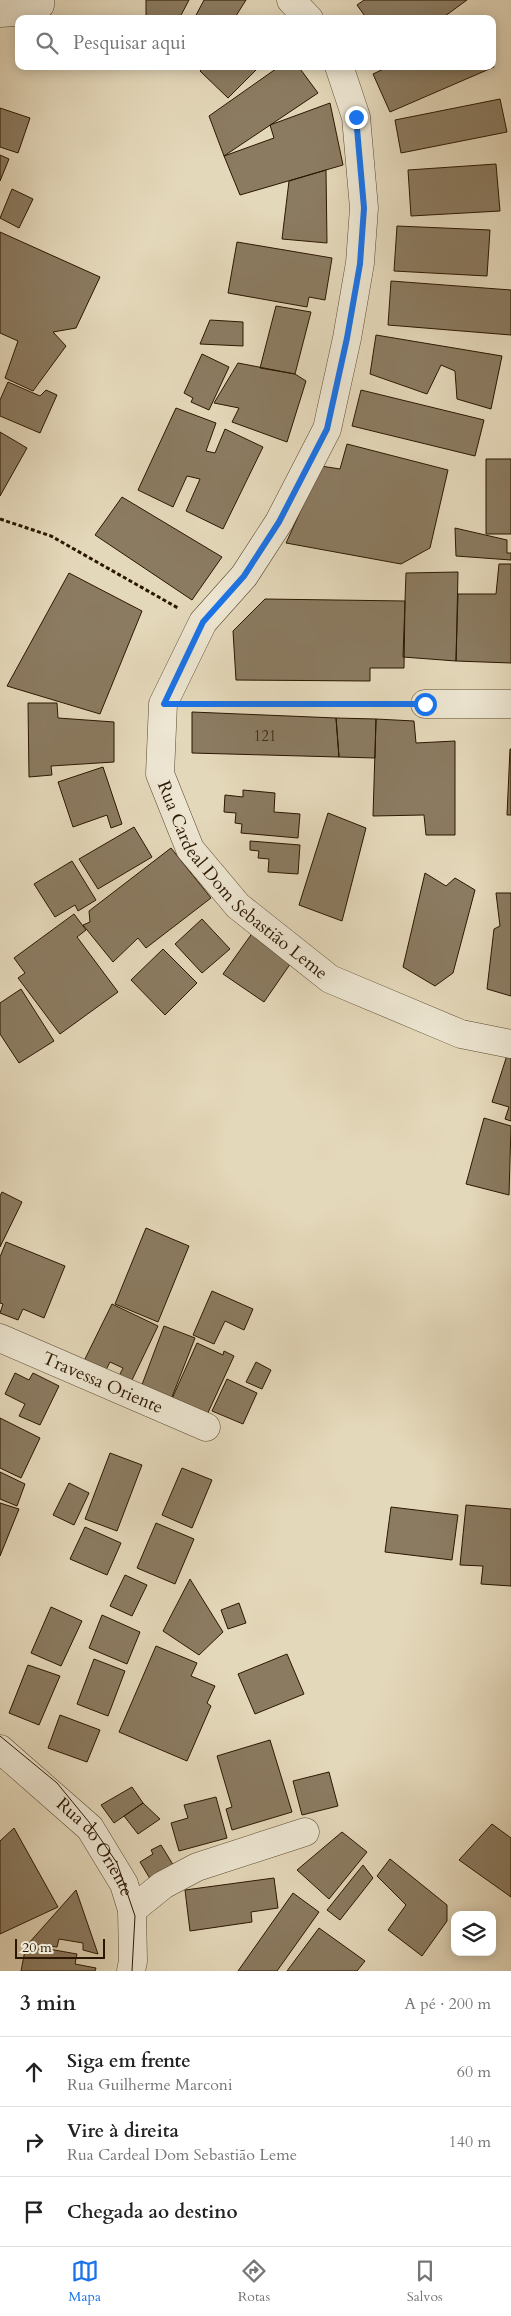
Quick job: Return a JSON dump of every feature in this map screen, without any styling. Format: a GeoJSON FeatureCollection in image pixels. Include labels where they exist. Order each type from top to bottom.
{"type":"FeatureCollection","features":[{"type":"Feature","properties":{"kind":"street"},"geometry":{"type":"LineString","coordinates":[[0,13],[33,11],[40,5],[40,0]]}},
{"type":"Feature","properties":{"kind":"street"},"geometry":{"type":"LineString","coordinates":[[291,0],[305,15]]}},
{"type":"Feature","properties":{"kind":"street","name":"Rua Cardeal Dom Sebastião Leme"},"geometry":{"type":"LineString","coordinates":[[340,70],[356,117],[364,208],[360,264],[347,338],[327,429],[279,522],[244,576],[203,622],[164,704],[160,774],[190,849],[238,906],[330,980],[461,1034],[511,1044]]}},
{"type":"Feature","properties":{"kind":"street"},"geometry":{"type":"LineString","coordinates":[[425,704],[511,704]]}},
{"type":"Feature","properties":{"kind":"street","name":"Travessa Oriente"},"geometry":{"type":"LineString","coordinates":[[0,1338],[206,1427]]}},
{"type":"Feature","properties":{"kind":"street","name":"Rua do Oriente"},"geometry":{"type":"LineString","coordinates":[[0,1750],[90,1828],[124,1884],[132,1910],[133,1961],[131,1971]]}},
{"type":"Feature","properties":{"kind":"street"},"geometry":{"type":"LineString","coordinates":[[132,1910],[162,1885],[197,1867],[306,1832]]}},
{"type":"Feature","properties":{"kind":"path"},"geometry":{"type":"LineString","coordinates":[[0,519],[51,536],[203,622]]}},
{"type":"Feature","properties":{"kind":"path"},"geometry":{"type":"LineString","coordinates":[[164,704],[425,704]]}},
{"type":"Feature","properties":{"kind":"building"},"geometry":{"type":"Polygon","coordinates":[[[146,0],[189,0],[181,15],[146,15],[146,0]]]}},
{"type":"Feature","properties":{"kind":"building"},"geometry":{"type":"Polygon","coordinates":[[[204,0],[246,0],[237,15],[196,15],[204,0]]]}},
{"type":"Feature","properties":{"kind":"building"},"geometry":{"type":"Polygon","coordinates":[[[364,0],[467,0],[446,15],[364,15],[357,5],[364,0]]]}},
{"type":"Feature","properties":{"kind":"building"},"geometry":{"type":"Polygon","coordinates":[[[201,70],[256,70],[228,98],[201,70]]]}},
{"type":"Feature","properties":{"kind":"building"},"geometry":{"type":"Polygon","coordinates":[[[274,70],[301,70],[318,93],[224,156],[209,116],[274,70]]]}},
{"type":"Feature","properties":{"kind":"building"},"geometry":{"type":"Polygon","coordinates":[[[382,70],[487,70],[390,112],[373,74],[382,70]]]}},
{"type":"Feature","properties":{"kind":"building"},"geometry":{"type":"Polygon","coordinates":[[[500,99],[507,132],[401,153],[395,120],[500,99]]]}},
{"type":"Feature","properties":{"kind":"building"},"geometry":{"type":"Polygon","coordinates":[[[330,103],[343,165],[240,195],[224,156],[274,138],[270,125],[330,103]]]}},
{"type":"Feature","properties":{"kind":"building"},"geometry":{"type":"Polygon","coordinates":[[[0,108],[30,118],[18,153],[0,147],[0,108]]]}},
{"type":"Feature","properties":{"kind":"building"},"geometry":{"type":"Polygon","coordinates":[[[0,155],[9,159],[0,181],[0,155]]]}},
{"type":"Feature","properties":{"kind":"building"},"geometry":{"type":"Polygon","coordinates":[[[496,164],[500,211],[411,216],[408,170],[496,164]]]}},
{"type":"Feature","properties":{"kind":"building"},"geometry":{"type":"Polygon","coordinates":[[[326,170],[327,243],[282,239],[289,181],[326,170]]]}},
{"type":"Feature","properties":{"kind":"building"},"geometry":{"type":"Polygon","coordinates":[[[12,189],[33,199],[19,228],[0,218],[12,189]]]}},
{"type":"Feature","properties":{"kind":"building"},"geometry":{"type":"Polygon","coordinates":[[[397,226],[490,230],[487,276],[394,271],[397,226]]]}},
{"type":"Feature","properties":{"kind":"building"},"geometry":{"type":"Polygon","coordinates":[[[0,232],[100,277],[76,328],[53,332],[66,346],[33,391],[5,378],[18,341],[0,333],[0,232]]]}},
{"type":"Feature","properties":{"kind":"building"},"geometry":{"type":"Polygon","coordinates":[[[237,242],[332,258],[325,300],[309,297],[307,307],[228,293],[237,242]]]}},
{"type":"Feature","properties":{"kind":"building"},"geometry":{"type":"Polygon","coordinates":[[[391,281],[511,290],[511,335],[388,325],[391,281]]]}},
{"type":"Feature","properties":{"kind":"building"},"geometry":{"type":"Polygon","coordinates":[[[276,306],[311,312],[295,374],[260,368],[276,306]]]}},
{"type":"Feature","properties":{"kind":"building"},"geometry":{"type":"Polygon","coordinates":[[[210,320],[243,322],[243,346],[200,344],[210,320]]]}},
{"type":"Feature","properties":{"kind":"building"},"geometry":{"type":"Polygon","coordinates":[[[376,335],[502,356],[491,409],[457,399],[455,371],[441,365],[427,394],[370,374],[376,335]]]}},
{"type":"Feature","properties":{"kind":"building"},"geometry":{"type":"Polygon","coordinates":[[[202,354],[229,367],[209,410],[191,402],[193,398],[184,393],[202,354]]]}},
{"type":"Feature","properties":{"kind":"building"},"geometry":{"type":"Polygon","coordinates":[[[238,363],[295,374],[306,381],[287,442],[232,422],[239,408],[214,403],[238,363]]]}},
{"type":"Feature","properties":{"kind":"building"},"geometry":{"type":"Polygon","coordinates":[[[8,382],[40,396],[46,390],[57,395],[40,433],[0,416],[0,400],[8,382]]]}},
{"type":"Feature","properties":{"kind":"building"},"geometry":{"type":"Polygon","coordinates":[[[361,390],[484,420],[475,456],[352,426],[361,390]]]}},
{"type":"Feature","properties":{"kind":"building"},"geometry":{"type":"Polygon","coordinates":[[[176,408],[216,423],[206,451],[215,453],[225,429],[263,447],[223,529],[186,511],[200,479],[187,476],[173,507],[138,490],[176,408]]]}},
{"type":"Feature","properties":{"kind":"building"},"geometry":{"type":"Polygon","coordinates":[[[0,432],[27,448],[0,496],[0,432]]]}},
{"type":"Feature","properties":{"kind":"building"},"geometry":{"type":"Polygon","coordinates":[[[347,444],[448,470],[430,548],[401,564],[286,543],[321,466],[340,469],[347,444]]]}},
{"type":"Feature","properties":{"kind":"building"},"geometry":{"type":"Polygon","coordinates":[[[486,459],[511,459],[511,534],[486,534],[486,459]]]}},
{"type":"Feature","properties":{"kind":"building"},"geometry":{"type":"Polygon","coordinates":[[[122,497],[222,557],[192,600],[95,535],[122,497]]]}},
{"type":"Feature","properties":{"kind":"building"},"geometry":{"type":"Polygon","coordinates":[[[455,528],[507,540],[507,553],[511,553],[511,560],[456,556],[455,528]]]}},
{"type":"Feature","properties":{"kind":"building"},"geometry":{"type":"Polygon","coordinates":[[[499,564],[511,564],[511,663],[456,661],[458,594],[496,594],[499,564]]]}},
{"type":"Feature","properties":{"kind":"building"},"geometry":{"type":"Polygon","coordinates":[[[458,572],[456,661],[403,657],[406,573],[458,572]]]}},
{"type":"Feature","properties":{"kind":"building"},"geometry":{"type":"Polygon","coordinates":[[[69,573],[142,611],[100,714],[7,686],[69,573]]]}},
{"type":"Feature","properties":{"kind":"building"},"geometry":{"type":"Polygon","coordinates":[[[265,599],[405,601],[404,668],[370,668],[370,681],[236,680],[233,631],[265,599]]]}},
{"type":"Feature","properties":{"kind":"building"},"geometry":{"type":"Polygon","coordinates":[[[28,703],[57,703],[58,718],[114,722],[114,762],[51,766],[52,775],[29,777],[28,703]]]}},
{"type":"Feature","properties":{"kind":"building"},"geometry":{"type":"Polygon","coordinates":[[[192,712],[336,718],[339,757],[192,753],[192,712]]]}},
{"type":"Feature","properties":{"kind":"building"},"geometry":{"type":"Polygon","coordinates":[[[336,718],[376,719],[375,758],[339,757],[336,718]]]}},
{"type":"Feature","properties":{"kind":"building"},"geometry":{"type":"Polygon","coordinates":[[[376,719],[414,721],[416,743],[455,741],[455,835],[426,835],[424,815],[373,816],[376,719]]]}},
{"type":"Feature","properties":{"kind":"building"},"geometry":{"type":"Polygon","coordinates":[[[510,749],[511,815],[507,815],[510,749]]]}},
{"type":"Feature","properties":{"kind":"building"},"geometry":{"type":"Polygon","coordinates":[[[103,767],[122,824],[111,828],[107,815],[73,827],[58,782],[103,767]]]}},
{"type":"Feature","properties":{"kind":"building"},"geometry":{"type":"Polygon","coordinates":[[[243,790],[275,793],[274,812],[300,814],[298,838],[241,833],[242,824],[235,823],[236,813],[224,812],[225,795],[243,797],[243,790]]]}},
{"type":"Feature","properties":{"kind":"building"},"geometry":{"type":"Polygon","coordinates":[[[328,813],[366,828],[342,921],[299,905],[328,813]]]}},
{"type":"Feature","properties":{"kind":"building"},"geometry":{"type":"Polygon","coordinates":[[[134,827],[152,857],[98,889],[79,859],[134,827]]]}},
{"type":"Feature","properties":{"kind":"building"},"geometry":{"type":"Polygon","coordinates":[[[250,841],[300,845],[298,874],[268,872],[269,859],[258,858],[259,851],[250,850],[250,841]]]}},
{"type":"Feature","properties":{"kind":"building"},"geometry":{"type":"Polygon","coordinates":[[[171,848],[211,898],[146,948],[138,938],[113,962],[83,925],[90,922],[89,911],[171,848]]]}},
{"type":"Feature","properties":{"kind":"building"},"geometry":{"type":"Polygon","coordinates":[[[72,861],[96,900],[78,911],[75,905],[55,917],[34,884],[72,861]]]}},
{"type":"Feature","properties":{"kind":"building"},"geometry":{"type":"Polygon","coordinates":[[[425,873],[446,886],[455,878],[475,890],[453,973],[435,986],[403,967],[425,873]]]}},
{"type":"Feature","properties":{"kind":"building"},"geometry":{"type":"Polygon","coordinates":[[[496,893],[511,893],[511,996],[487,989],[494,929],[500,926],[496,893]]]}},
{"type":"Feature","properties":{"kind":"building"},"geometry":{"type":"Polygon","coordinates":[[[74,914],[86,930],[77,937],[118,992],[60,1034],[18,978],[25,973],[14,958],[74,914]]]}},
{"type":"Feature","properties":{"kind":"building"},"geometry":{"type":"Polygon","coordinates":[[[202,919],[230,949],[202,973],[175,944],[202,919]]]}},
{"type":"Feature","properties":{"kind":"building"},"geometry":{"type":"Polygon","coordinates":[[[253,932],[293,960],[264,1002],[223,974],[253,932]]]}},
{"type":"Feature","properties":{"kind":"building"},"geometry":{"type":"Polygon","coordinates":[[[163,949],[197,983],[165,1015],[131,980],[163,949]]]}},
{"type":"Feature","properties":{"kind":"building"},"geometry":{"type":"Polygon","coordinates":[[[21,989],[54,1041],[19,1063],[0,1034],[0,1003],[21,989]]]}},
{"type":"Feature","properties":{"kind":"building"},"geometry":{"type":"Polygon","coordinates":[[[509,1049],[511,1050],[511,1121],[505,1119],[509,1107],[492,1102],[509,1049]]]}},
{"type":"Feature","properties":{"kind":"building"},"geometry":{"type":"Polygon","coordinates":[[[484,1118],[511,1126],[509,1195],[466,1184],[484,1118]]]}},
{"type":"Feature","properties":{"kind":"building"},"geometry":{"type":"Polygon","coordinates":[[[2,1192],[22,1202],[0,1247],[0,1196],[2,1192]]]}},
{"type":"Feature","properties":{"kind":"building"},"geometry":{"type":"Polygon","coordinates":[[[146,1228],[189,1246],[158,1322],[115,1304],[146,1228]]]}},
{"type":"Feature","properties":{"kind":"building"},"geometry":{"type":"Polygon","coordinates":[[[6,1242],[65,1266],[44,1318],[23,1309],[18,1320],[0,1313],[3,1304],[0,1303],[0,1257],[6,1242]]]}},
{"type":"Feature","properties":{"kind":"building"},"geometry":{"type":"Polygon","coordinates":[[[212,1291],[253,1309],[244,1330],[225,1321],[214,1344],[193,1335],[212,1291]]]}},
{"type":"Feature","properties":{"kind":"building"},"geometry":{"type":"Polygon","coordinates":[[[112,1304],[158,1326],[131,1382],[119,1376],[123,1368],[110,1362],[103,1376],[82,1365],[112,1304]]]}},
{"type":"Feature","properties":{"kind":"building"},"geometry":{"type":"Polygon","coordinates":[[[164,1326],[195,1338],[170,1402],[140,1390],[164,1326]]]}},
{"type":"Feature","properties":{"kind":"building"},"geometry":{"type":"Polygon","coordinates":[[[197,1343],[223,1355],[224,1351],[234,1356],[206,1417],[171,1401],[197,1343]]]}},
{"type":"Feature","properties":{"kind":"building"},"geometry":{"type":"Polygon","coordinates":[[[256,1362],[271,1370],[262,1389],[246,1382],[256,1362]]]}},
{"type":"Feature","properties":{"kind":"building"},"geometry":{"type":"Polygon","coordinates":[[[15,1373],[29,1380],[33,1373],[59,1386],[40,1425],[19,1416],[25,1404],[5,1394],[15,1373]]]}},
{"type":"Feature","properties":{"kind":"building"},"geometry":{"type":"Polygon","coordinates":[[[227,1379],[257,1393],[243,1424],[212,1411],[227,1379]]]}},
{"type":"Feature","properties":{"kind":"building"},"geometry":{"type":"Polygon","coordinates":[[[0,1418],[40,1438],[21,1478],[0,1468],[0,1418]]]}},
{"type":"Feature","properties":{"kind":"building"},"geometry":{"type":"Polygon","coordinates":[[[110,1453],[142,1465],[117,1531],[85,1519],[110,1453]]]}},
{"type":"Feature","properties":{"kind":"building"},"geometry":{"type":"Polygon","coordinates":[[[182,1468],[212,1480],[192,1528],[162,1515],[182,1468]]]}},
{"type":"Feature","properties":{"kind":"building"},"geometry":{"type":"Polygon","coordinates":[[[0,1472],[25,1484],[17,1506],[0,1499],[0,1472]]]}},
{"type":"Feature","properties":{"kind":"building"},"geometry":{"type":"Polygon","coordinates":[[[69,1483],[89,1493],[74,1525],[53,1515],[69,1483]]]}},
{"type":"Feature","properties":{"kind":"building"},"geometry":{"type":"Polygon","coordinates":[[[0,1503],[19,1509],[0,1556],[0,1503]]]}},
{"type":"Feature","properties":{"kind":"building"},"geometry":{"type":"Polygon","coordinates":[[[466,1505],[511,1509],[511,1586],[481,1584],[483,1566],[460,1565],[466,1505]]]}},
{"type":"Feature","properties":{"kind":"building"},"geometry":{"type":"Polygon","coordinates":[[[391,1507],[458,1515],[452,1560],[385,1552],[391,1507]]]}},
{"type":"Feature","properties":{"kind":"building"},"geometry":{"type":"Polygon","coordinates":[[[156,1523],[194,1539],[175,1584],[137,1568],[156,1523]]]}},
{"type":"Feature","properties":{"kind":"building"},"geometry":{"type":"Polygon","coordinates":[[[85,1527],[121,1543],[107,1575],[70,1559],[85,1527]]]}},
{"type":"Feature","properties":{"kind":"building"},"geometry":{"type":"Polygon","coordinates":[[[125,1575],[147,1585],[132,1616],[110,1606],[125,1575]]]}},
{"type":"Feature","properties":{"kind":"building"},"geometry":{"type":"Polygon","coordinates":[[[190,1579],[223,1632],[199,1655],[163,1631],[190,1579]]]}},
{"type":"Feature","properties":{"kind":"building"},"geometry":{"type":"Polygon","coordinates":[[[239,1603],[246,1623],[228,1629],[221,1610],[239,1603]]]}},
{"type":"Feature","properties":{"kind":"building"},"geometry":{"type":"Polygon","coordinates":[[[51,1607],[82,1621],[61,1666],[31,1653],[51,1607]]]}},
{"type":"Feature","properties":{"kind":"building"},"geometry":{"type":"Polygon","coordinates":[[[102,1615],[140,1632],[127,1664],[89,1648],[102,1615]]]}},
{"type":"Feature","properties":{"kind":"building"},"geometry":{"type":"Polygon","coordinates":[[[156,1646],[197,1663],[191,1676],[215,1686],[207,1703],[211,1706],[187,1761],[119,1732],[156,1646]]]}},
{"type":"Feature","properties":{"kind":"building"},"geometry":{"type":"Polygon","coordinates":[[[287,1654],[304,1694],[255,1714],[238,1674],[287,1654]]]}},
{"type":"Feature","properties":{"kind":"building"},"geometry":{"type":"Polygon","coordinates":[[[94,1659],[125,1671],[108,1716],[77,1704],[94,1659]]]}},
{"type":"Feature","properties":{"kind":"building"},"geometry":{"type":"Polygon","coordinates":[[[28,1665],[60,1676],[39,1725],[9,1713],[28,1665]]]}},
{"type":"Feature","properties":{"kind":"building"},"geometry":{"type":"Polygon","coordinates":[[[60,1715],[100,1730],[87,1762],[48,1748],[60,1715]]]}},
{"type":"Feature","properties":{"kind":"building"},"geometry":{"type":"Polygon","coordinates":[[[270,1740],[292,1812],[232,1830],[226,1809],[232,1807],[217,1756],[270,1740]]]}},
{"type":"Feature","properties":{"kind":"building"},"geometry":{"type":"Polygon","coordinates":[[[329,1772],[338,1806],[302,1815],[293,1781],[329,1772]]]}},
{"type":"Feature","properties":{"kind":"building"},"geometry":{"type":"Polygon","coordinates":[[[132,1787],[143,1803],[114,1823],[101,1805],[132,1787]]]}},
{"type":"Feature","properties":{"kind":"building"},"geometry":{"type":"Polygon","coordinates":[[[216,1797],[227,1838],[179,1851],[171,1823],[188,1818],[184,1805],[216,1797]]]}},
{"type":"Feature","properties":{"kind":"building"},"geometry":{"type":"Polygon","coordinates":[[[143,1803],[160,1819],[138,1834],[124,1816],[143,1803]]]}},
{"type":"Feature","properties":{"kind":"building"},"geometry":{"type":"Polygon","coordinates":[[[492,1824],[511,1838],[511,1897],[459,1860],[492,1824]]]}},
{"type":"Feature","properties":{"kind":"building"},"geometry":{"type":"Polygon","coordinates":[[[14,1828],[58,1907],[0,1934],[0,1841],[14,1828]]]}},
{"type":"Feature","properties":{"kind":"building"},"geometry":{"type":"Polygon","coordinates":[[[342,1832],[367,1852],[329,1899],[297,1870],[342,1832]]]}},
{"type":"Feature","properties":{"kind":"building"},"geometry":{"type":"Polygon","coordinates":[[[161,1845],[175,1868],[152,1882],[140,1862],[153,1854],[151,1850],[161,1845]]]}},
{"type":"Feature","properties":{"kind":"building"},"geometry":{"type":"Polygon","coordinates":[[[390,1859],[447,1905],[447,1921],[422,1956],[388,1930],[406,1905],[377,1876],[390,1859]]]}},
{"type":"Feature","properties":{"kind":"building"},"geometry":{"type":"Polygon","coordinates":[[[363,1865],[373,1878],[340,1920],[327,1910],[363,1865]]]}},
{"type":"Feature","properties":{"kind":"building"},"geometry":{"type":"Polygon","coordinates":[[[274,1878],[278,1908],[251,1912],[252,1922],[190,1931],[185,1890],[274,1878]]]}},
{"type":"Feature","properties":{"kind":"building"},"geometry":{"type":"Polygon","coordinates":[[[76,1890],[98,1954],[83,1950],[83,1943],[59,1939],[57,1947],[28,1944],[76,1890]]]}},
{"type":"Feature","properties":{"kind":"building"},"geometry":{"type":"Polygon","coordinates":[[[293,1893],[319,1912],[277,1971],[238,1971],[293,1893]]]}},
{"type":"Feature","properties":{"kind":"building"},"geometry":{"type":"Polygon","coordinates":[[[319,1928],[365,1961],[357,1971],[287,1971],[319,1928]]]}},
{"type":"Feature","properties":{"kind":"building"},"geometry":{"type":"Polygon","coordinates":[[[26,1945],[77,1954],[75,1964],[96,1968],[95,1971],[21,1971],[26,1945]]]}},
{"type":"Feature","properties":{"kind":"tram line"},"geometry":{"type":"LineString","coordinates":[[0,1736],[57,1783],[89,1822],[117,1863],[135,1916],[132,1971]]}},
{"type":"Feature","properties":{"kind":"route"},"geometry":{"type":"LineString","coordinates":[[356,117],[362,165],[364,208],[360,264],[347,338],[327,429],[279,522],[244,576],[203,622],[164,704],[425,704]]}}]}
